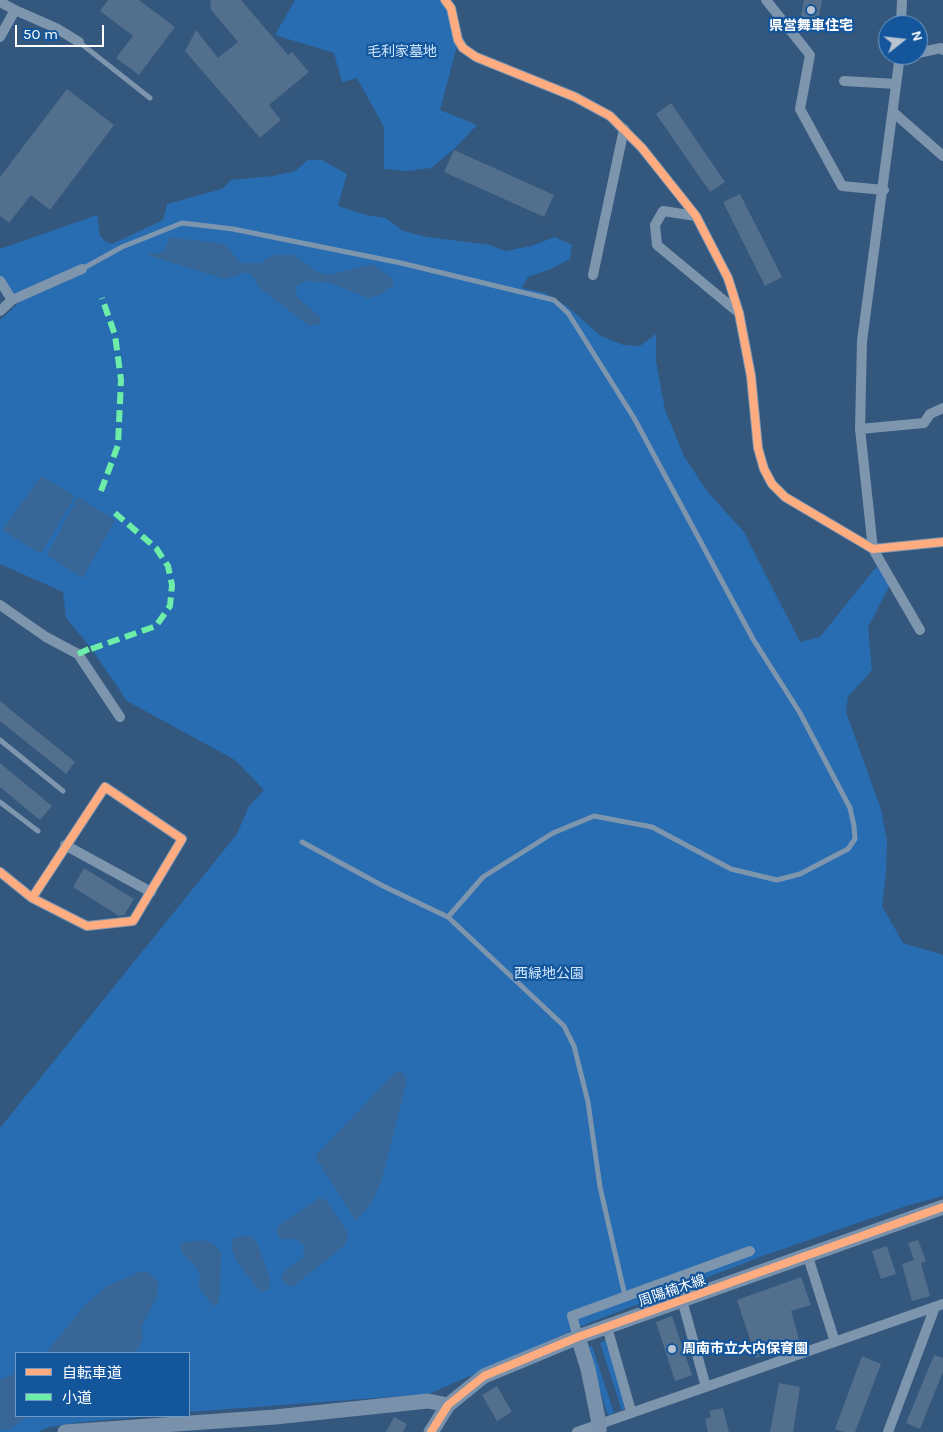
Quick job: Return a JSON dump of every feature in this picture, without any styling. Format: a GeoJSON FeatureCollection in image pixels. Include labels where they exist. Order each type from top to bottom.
{"type":"FeatureCollection","features":[{"type":"Feature","properties":{"kind":"street"},"geometry":{"type":"LineString","coordinates":[[445,0],[451,8],[458,40],[463,48],[476,57],[575,97],[610,116],[624,129],[696,216],[728,278],[739,313],[751,376],[758,448],[764,469],[772,484],[785,496],[872,549],[943,542]]}},
{"type":"Feature","properties":{"kind":"street"},"geometry":{"type":"LineString","coordinates":[[766,0],[810,55],[800,109],[842,186],[884,190]]}},
{"type":"Feature","properties":{"kind":"street"},"geometry":{"type":"LineString","coordinates":[[901,15],[902,0]]}},
{"type":"Feature","properties":{"kind":"street"},"geometry":{"type":"LineString","coordinates":[[0,2],[56,28],[79,42]]}},
{"type":"Feature","properties":{"kind":"street"},"geometry":{"type":"LineString","coordinates":[[0,38],[16,10]]}},
{"type":"Feature","properties":{"kind":"street"},"geometry":{"type":"LineString","coordinates":[[928,51],[941,48],[943,50]]}},
{"type":"Feature","properties":{"kind":"street"},"geometry":{"type":"LineString","coordinates":[[901,65],[896,84],[884,190],[862,341],[860,429],[872,549],[920,630]]}},
{"type":"Feature","properties":{"kind":"street"},"geometry":{"type":"LineString","coordinates":[[844,81],[896,84]]}},
{"type":"Feature","properties":{"kind":"street"},"geometry":{"type":"LineString","coordinates":[[893,112],[943,156]]}},
{"type":"Feature","properties":{"kind":"street"},"geometry":{"type":"LineString","coordinates":[[593,275],[624,129]]}},
{"type":"Feature","properties":{"kind":"street"},"geometry":{"type":"LineString","coordinates":[[696,216],[663,211],[655,225],[657,245],[739,313]]}},
{"type":"Feature","properties":{"kind":"street"},"geometry":{"type":"LineString","coordinates":[[0,311],[12,300],[82,269]]}},
{"type":"Feature","properties":{"kind":"street"},"geometry":{"type":"LineString","coordinates":[[0,281],[12,300]]}},
{"type":"Feature","properties":{"kind":"street"},"geometry":{"type":"LineString","coordinates":[[860,429],[924,423],[930,414],[943,408]]}},
{"type":"Feature","properties":{"kind":"street"},"geometry":{"type":"LineString","coordinates":[[0,605],[46,637],[78,654],[120,717]]}},
{"type":"Feature","properties":{"kind":"street"},"geometry":{"type":"LineString","coordinates":[[0,872],[32,898],[87,926],[134,921],[182,839],[105,787],[32,898]]}},
{"type":"Feature","properties":{"kind":"street"},"geometry":{"type":"LineString","coordinates":[[65,846],[151,892]]}},
{"type":"Feature","properties":{"kind":"street","name":"周陽楠木線"},"geometry":{"type":"LineString","coordinates":[[431,1432],[448,1405],[484,1376],[578,1337],[808,1257],[943,1207]]}},
{"type":"Feature","properties":{"kind":"street"},"geometry":{"type":"LineString","coordinates":[[599,1428],[572,1316],[750,1251]]}},
{"type":"Feature","properties":{"kind":"street"},"geometry":{"type":"LineString","coordinates":[[808,1257],[835,1342]]}},
{"type":"Feature","properties":{"kind":"street"},"geometry":{"type":"LineString","coordinates":[[682,1300],[706,1387]]}},
{"type":"Feature","properties":{"kind":"street"},"geometry":{"type":"LineString","coordinates":[[577,1432],[599,1428],[631,1411],[939,1306]]}},
{"type":"Feature","properties":{"kind":"street"},"geometry":{"type":"LineString","coordinates":[[888,1432],[939,1306]]}},
{"type":"Feature","properties":{"kind":"street"},"geometry":{"type":"LineString","coordinates":[[606,1327],[631,1411]]}},
{"type":"Feature","properties":{"kind":"street"},"geometry":{"type":"LineString","coordinates":[[65,1432],[136,1429],[428,1402],[448,1405]]}},
{"type":"Feature","properties":{"kind":"lane"},"geometry":{"type":"LineString","coordinates":[[79,42],[150,98]]}},
{"type":"Feature","properties":{"kind":"lane"},"geometry":{"type":"LineString","coordinates":[[82,269],[122,247],[182,223],[233,229],[392,261],[554,300],[568,313],[634,418],[754,639],[804,722],[850,808],[855,839],[848,849],[825,863],[800,874],[777,880],[731,869],[652,826],[594,816],[553,833],[483,876],[448,917]]}},
{"type":"Feature","properties":{"kind":"lane"},"geometry":{"type":"LineString","coordinates":[[0,740],[63,791]]}},
{"type":"Feature","properties":{"kind":"lane"},"geometry":{"type":"LineString","coordinates":[[0,802],[38,831]]}},
{"type":"Feature","properties":{"kind":"lane"},"geometry":{"type":"LineString","coordinates":[[302,842],[383,886],[448,917],[564,1026],[574,1046],[588,1102],[604,1205],[625,1296]]}},
{"type":"Feature","properties":{"kind":"green space","name":"毛利家墓地"},"geometry":{"type":"Polygon","coordinates":[[[295,0],[439,0],[449,12],[457,46],[440,110],[477,125],[453,150],[431,168],[407,171],[384,169],[384,127],[357,78],[342,82],[334,53],[275,35],[295,0]]]}},
{"type":"Feature","properties":{"kind":"green space","name":"西緑地公園"},"geometry":{"type":"Polygon","coordinates":[[[308,160],[322,160],[347,174],[338,206],[366,215],[386,218],[403,231],[427,237],[490,245],[505,251],[531,246],[555,237],[572,245],[570,259],[551,269],[528,277],[522,288],[545,293],[568,307],[601,336],[623,345],[640,346],[656,334],[656,361],[665,410],[684,456],[706,490],[744,532],[800,642],[820,637],[877,566],[890,585],[868,627],[872,670],[848,697],[846,712],[881,809],[887,841],[882,906],[903,943],[943,955],[943,1196],[906,1206],[760,1257],[589,1323],[429,1394],[190,1412],[190,1352],[15,1352],[15,1417],[141,1417],[82,1422],[49,1427],[38,1432],[0,1432],[0,1128],[237,834],[249,806],[264,790],[235,760],[127,701],[91,648],[66,618],[63,592],[0,564],[0,320],[20,302],[0,276],[0,249],[97,215],[100,236],[106,242],[112,244],[163,220],[167,204],[222,189],[231,180],[273,176],[295,171],[308,160]]]}},
{"type":"Feature","properties":{"kind":"green space"},"geometry":{"type":"Polygon","coordinates":[[[609,1339],[630,1407],[622,1410],[600,1343],[609,1339]]]}},
{"type":"Feature","properties":{"kind":"green space"},"geometry":{"type":"Polygon","coordinates":[[[592,1346],[614,1413],[608,1415],[586,1348],[592,1346]]]}},
{"type":"Feature","properties":{"kind":"shaded area"},"geometry":{"type":"Polygon","coordinates":[[[169,237],[225,244],[240,263],[262,263],[265,259],[275,255],[293,255],[318,272],[329,275],[373,264],[392,278],[394,284],[382,294],[368,298],[331,283],[306,281],[295,287],[298,298],[320,317],[320,324],[309,326],[260,288],[251,274],[243,273],[225,279],[147,255],[165,251],[169,237]]]}},
{"type":"Feature","properties":{"kind":"shaded area"},"geometry":{"type":"Polygon","coordinates":[[[41,476],[75,496],[41,554],[2,530],[41,476]]]}},
{"type":"Feature","properties":{"kind":"shaded area"},"geometry":{"type":"Polygon","coordinates":[[[78,497],[115,520],[83,578],[47,555],[78,497]]]}},
{"type":"Feature","properties":{"kind":"shaded area"},"geometry":{"type":"Polygon","coordinates":[[[396,1072],[403,1072],[407,1080],[381,1182],[371,1204],[356,1221],[316,1158],[317,1154],[396,1072]]]}},
{"type":"Feature","properties":{"kind":"shaded area"},"geometry":{"type":"Polygon","coordinates":[[[319,1198],[326,1200],[348,1232],[346,1244],[294,1286],[289,1287],[281,1279],[284,1271],[303,1258],[304,1246],[296,1239],[281,1239],[277,1235],[278,1226],[319,1198]]]}},
{"type":"Feature","properties":{"kind":"shaded area"},"geometry":{"type":"Polygon","coordinates":[[[250,1236],[258,1244],[270,1279],[269,1290],[260,1292],[236,1260],[231,1247],[233,1238],[250,1236]]]}},
{"type":"Feature","properties":{"kind":"shaded area"},"geometry":{"type":"Polygon","coordinates":[[[203,1240],[214,1244],[221,1252],[220,1296],[218,1304],[213,1306],[199,1287],[200,1276],[196,1267],[183,1254],[179,1245],[184,1242],[203,1240]]]}},
{"type":"Feature","properties":{"kind":"shaded area"},"geometry":{"type":"Polygon","coordinates":[[[139,1272],[149,1272],[158,1281],[157,1296],[142,1326],[143,1339],[138,1349],[134,1352],[47,1352],[85,1305],[107,1286],[139,1272]]]}},
{"type":"Feature","properties":{"kind":"shaded area"},"geometry":{"type":"Polygon","coordinates":[[[15,1374],[15,1417],[26,1417],[7,1430],[0,1429],[0,1379],[15,1374]]]}},
{"type":"Feature","properties":{"kind":"building"},"geometry":{"type":"Polygon","coordinates":[[[108,0],[139,0],[175,27],[139,75],[116,58],[133,36],[100,11],[108,0]]]}},
{"type":"Feature","properties":{"kind":"building"},"geometry":{"type":"Polygon","coordinates":[[[210,0],[241,0],[288,55],[292,52],[309,72],[269,105],[281,120],[260,138],[185,51],[196,30],[218,58],[238,42],[211,10],[210,0]]]}},
{"type":"Feature","properties":{"kind":"building","name":"県営舞車住宅"},"geometry":{"type":"Polygon","coordinates":[[[804,0],[822,0],[818,23],[800,20],[804,0]]]}},
{"type":"Feature","properties":{"kind":"building"},"geometry":{"type":"Polygon","coordinates":[[[67,89],[114,125],[50,210],[31,195],[9,223],[0,216],[0,177],[67,89]]]}},
{"type":"Feature","properties":{"kind":"building"},"geometry":{"type":"Polygon","coordinates":[[[671,103],[725,182],[710,192],[656,114],[671,103]]]}},
{"type":"Feature","properties":{"kind":"building"},"geometry":{"type":"Polygon","coordinates":[[[454,150],[554,195],[544,217],[444,172],[454,150]]]}},
{"type":"Feature","properties":{"kind":"building"},"geometry":{"type":"Polygon","coordinates":[[[740,194],[782,277],[765,286],[723,202],[740,194]]]}},
{"type":"Feature","properties":{"kind":"building"},"geometry":{"type":"Polygon","coordinates":[[[0,701],[75,762],[66,774],[0,721],[0,701]]]}},
{"type":"Feature","properties":{"kind":"building"},"geometry":{"type":"Polygon","coordinates":[[[0,763],[52,806],[40,820],[0,787],[0,763]]]}},
{"type":"Feature","properties":{"kind":"building"},"geometry":{"type":"Polygon","coordinates":[[[84,868],[134,899],[124,915],[119,916],[73,887],[84,868]]]}},
{"type":"Feature","properties":{"kind":"building"},"geometry":{"type":"Polygon","coordinates":[[[918,1240],[926,1261],[921,1263],[930,1296],[912,1301],[902,1264],[914,1260],[908,1243],[918,1240]]]}},
{"type":"Feature","properties":{"kind":"building"},"geometry":{"type":"Polygon","coordinates":[[[887,1246],[896,1274],[881,1279],[872,1251],[887,1246]]]}},
{"type":"Feature","properties":{"kind":"building"},"geometry":{"type":"Polygon","coordinates":[[[801,1277],[811,1305],[791,1311],[801,1346],[756,1358],[737,1300],[801,1277]]]}},
{"type":"Feature","properties":{"kind":"building"},"geometry":{"type":"Polygon","coordinates":[[[672,1316],[692,1375],[675,1381],[656,1322],[672,1316]]]}},
{"type":"Feature","properties":{"kind":"building"},"geometry":{"type":"Polygon","coordinates":[[[934,1355],[943,1358],[943,1372],[920,1429],[906,1423],[934,1355]]]}},
{"type":"Feature","properties":{"kind":"building"},"geometry":{"type":"Polygon","coordinates":[[[862,1356],[881,1364],[855,1432],[844,1432],[835,1429],[862,1356]]]}},
{"type":"Feature","properties":{"kind":"building"},"geometry":{"type":"Polygon","coordinates":[[[779,1383],[800,1387],[793,1432],[770,1432],[779,1383]]]}},
{"type":"Feature","properties":{"kind":"building"},"geometry":{"type":"Polygon","coordinates":[[[497,1386],[512,1412],[497,1421],[482,1395],[497,1386]]]}},
{"type":"Feature","properties":{"kind":"building"},"geometry":{"type":"Polygon","coordinates":[[[723,1408],[729,1432],[708,1432],[705,1419],[711,1417],[709,1411],[723,1408]]]}},
{"type":"Feature","properties":{"kind":"building"},"geometry":{"type":"Polygon","coordinates":[[[394,1417],[407,1424],[403,1432],[386,1432],[394,1417]]]}},
{"type":"Feature","properties":{"kind":"marked path"},"geometry":{"type":"LineString","coordinates":[[101,491],[118,445],[121,380],[115,335],[102,298]]}},
{"type":"Feature","properties":{"kind":"marked path"},"geometry":{"type":"LineString","coordinates":[[91,649],[156,626],[170,606],[172,585],[168,566],[156,548],[115,513]]}},
{"type":"Feature","properties":{"kind":"marked path"},"geometry":{"type":"LineString","coordinates":[[78,654],[91,648]]}},
{"type":"Feature","properties":{"kind":"cycle path"},"geometry":{"type":"LineString","coordinates":[[445,0],[451,8],[458,40],[463,48],[476,57],[575,97],[610,116],[642,148],[696,216],[728,278],[739,313],[751,376],[758,448],[764,469],[772,484],[785,497],[873,549],[943,542]]}},
{"type":"Feature","properties":{"kind":"cycle path"},"geometry":{"type":"LineString","coordinates":[[0,872],[32,898],[87,926],[133,921],[182,839],[105,787],[32,898]]}},
{"type":"Feature","properties":{"kind":"cycle path"},"geometry":{"type":"LineString","coordinates":[[431,1432],[448,1405],[484,1376],[578,1337],[943,1207]]}},
{"type":"Feature","properties":{"kind":"place","name":"県営舞車住宅"},"geometry":{"type":"Point","coordinates":[811,10]}},
{"type":"Feature","properties":{"kind":"place","name":"周南市立大内保育園"},"geometry":{"type":"Point","coordinates":[672,1349]}}]}
